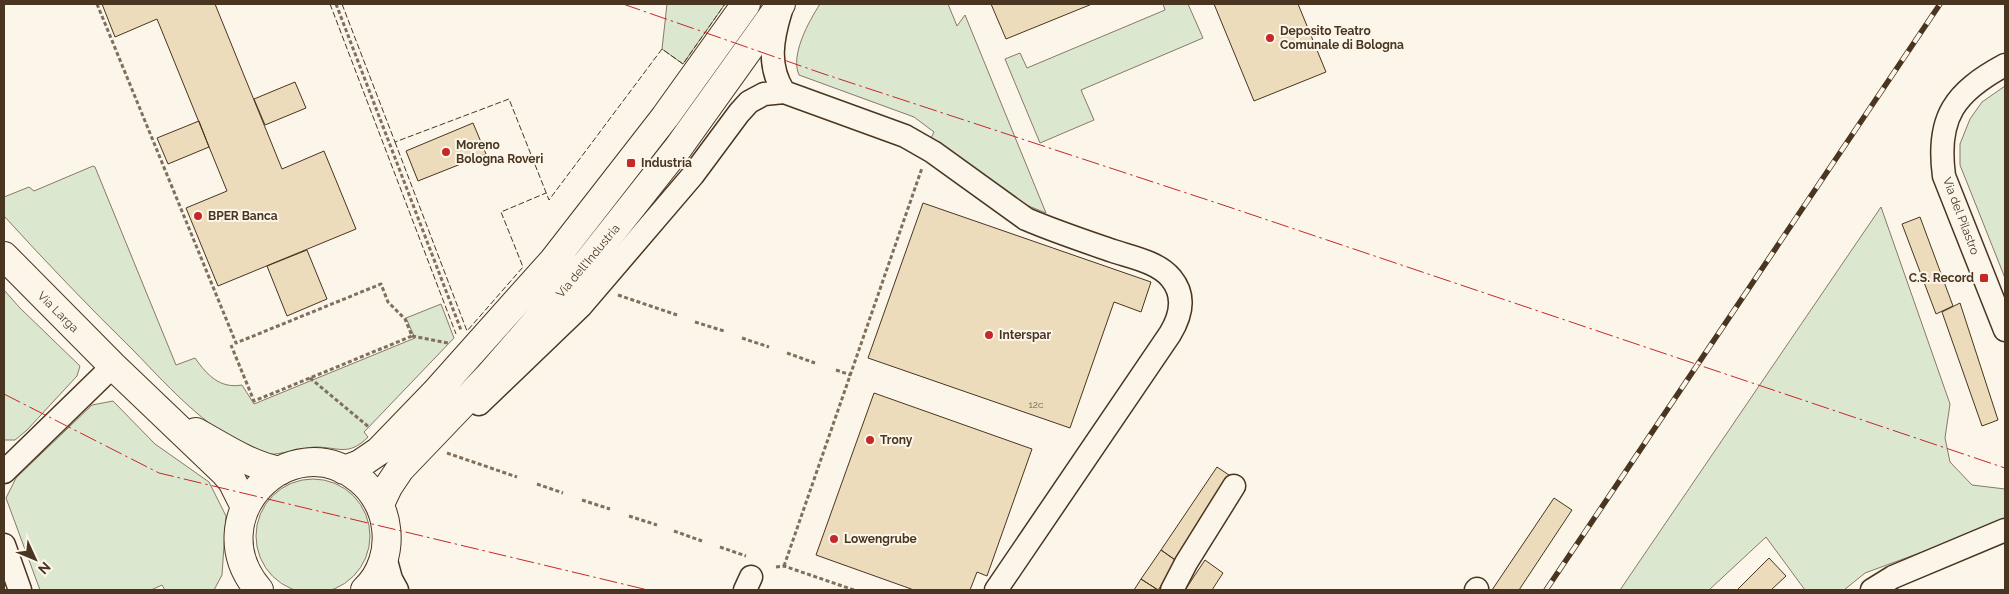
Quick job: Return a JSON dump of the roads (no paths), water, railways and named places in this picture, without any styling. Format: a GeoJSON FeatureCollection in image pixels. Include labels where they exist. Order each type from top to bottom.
{"type":"FeatureCollection","features":[{"type":"Feature","properties":{"kind":"main road"},"geometry":{"type":"LineString","coordinates":[[344,470],[360,464],[379,450],[435,394],[553,261],[660,124],[746,4]]}},
{"type":"Feature","properties":{"kind":"main road","name":"Via dell'Industria"},"geometry":{"type":"LineString","coordinates":[[380,504],[400,469],[438,442],[644,193],[782,4]]}},
{"type":"Feature","properties":{"kind":"main road","name":"Via Larga"},"geometry":{"type":"LineString","coordinates":[[4,256],[113,366],[232,481],[244,507]]}},
{"type":"Feature","properties":{"kind":"main road","name":"Via Larga"},"geometry":{"type":"LineString","coordinates":[[157,409],[248,461],[262,467],[280,471]]}},
{"type":"Feature","properties":{"kind":"main road"},"geometry":{"type":"LineString","coordinates":[[247,583],[238,538],[244,507],[260,486],[280,471],[296,465],[312,463],[344,470],[365,484],[380,504],[386,521],[388,539],[385,557],[379,573],[365,590]]}},
{"type":"Feature","properties":{"kind":"street"},"geometry":{"type":"LineString","coordinates":[[782,4],[772,49],[774,70],[784,92]]}},
{"type":"Feature","properties":{"kind":"street","name":"Via del Pilastro"},"geometry":{"type":"LineString","coordinates":[[2005,65],[1988,74],[1966,90],[1952,108],[1944,131],[1941,152],[1944,176],[2005,330]]}},
{"type":"Feature","properties":{"kind":"street"},"geometry":{"type":"LineString","coordinates":[[438,442],[581,306],[693,175],[739,112],[749,102],[764,94],[784,92],[905,136],[933,152],[1026,219],[1154,265],[1166,272],[1177,286],[1181,307],[1178,321],[996,590]]}},
{"type":"Feature","properties":{"kind":"street"},"geometry":{"type":"LineString","coordinates":[[4,472],[113,366]]}},
{"type":"Feature","properties":{"kind":"street"},"geometry":{"type":"LineString","coordinates":[[1172,590],[1186,563],[1234,486]]}},
{"type":"Feature","properties":{"kind":"street"},"geometry":{"type":"LineString","coordinates":[[1872,590],[1892,577],[2005,530]]}},
{"type":"Feature","properties":{"kind":"street"},"geometry":{"type":"LineString","coordinates":[[4,546],[20,590]]}},
{"type":"Feature","properties":{"kind":"street"},"geometry":{"type":"LineString","coordinates":[[385,557],[391,579],[397,590]]}},
{"type":"Feature","properties":{"kind":"railway"},"geometry":{"type":"LineString","coordinates":[[1546,590],[1940,4]]}},
{"type":"Feature","properties":{"kind":"place","name":"Deposito Teatro Comunale di Bologna"},"geometry":{"type":"Point","coordinates":[1270,38]}},
{"type":"Feature","properties":{"kind":"place","name":"Moreno Bologna Roveri"},"geometry":{"type":"Point","coordinates":[446,152]}},
{"type":"Feature","properties":{"kind":"place","name":"Industria"},"geometry":{"type":"Point","coordinates":[631,163]}},
{"type":"Feature","properties":{"kind":"place","name":"BPER Banca"},"geometry":{"type":"Point","coordinates":[198,216]}},
{"type":"Feature","properties":{"kind":"place","name":"C.S. Record"},"geometry":{"type":"Point","coordinates":[1984,278]}},
{"type":"Feature","properties":{"kind":"place","name":"Interspar"},"geometry":{"type":"Point","coordinates":[989,335]}},
{"type":"Feature","properties":{"kind":"place","name":"Trony"},"geometry":{"type":"Point","coordinates":[870,440]}},
{"type":"Feature","properties":{"kind":"place","name":"Lowengrube"},"geometry":{"type":"Point","coordinates":[834,539]}}]}
